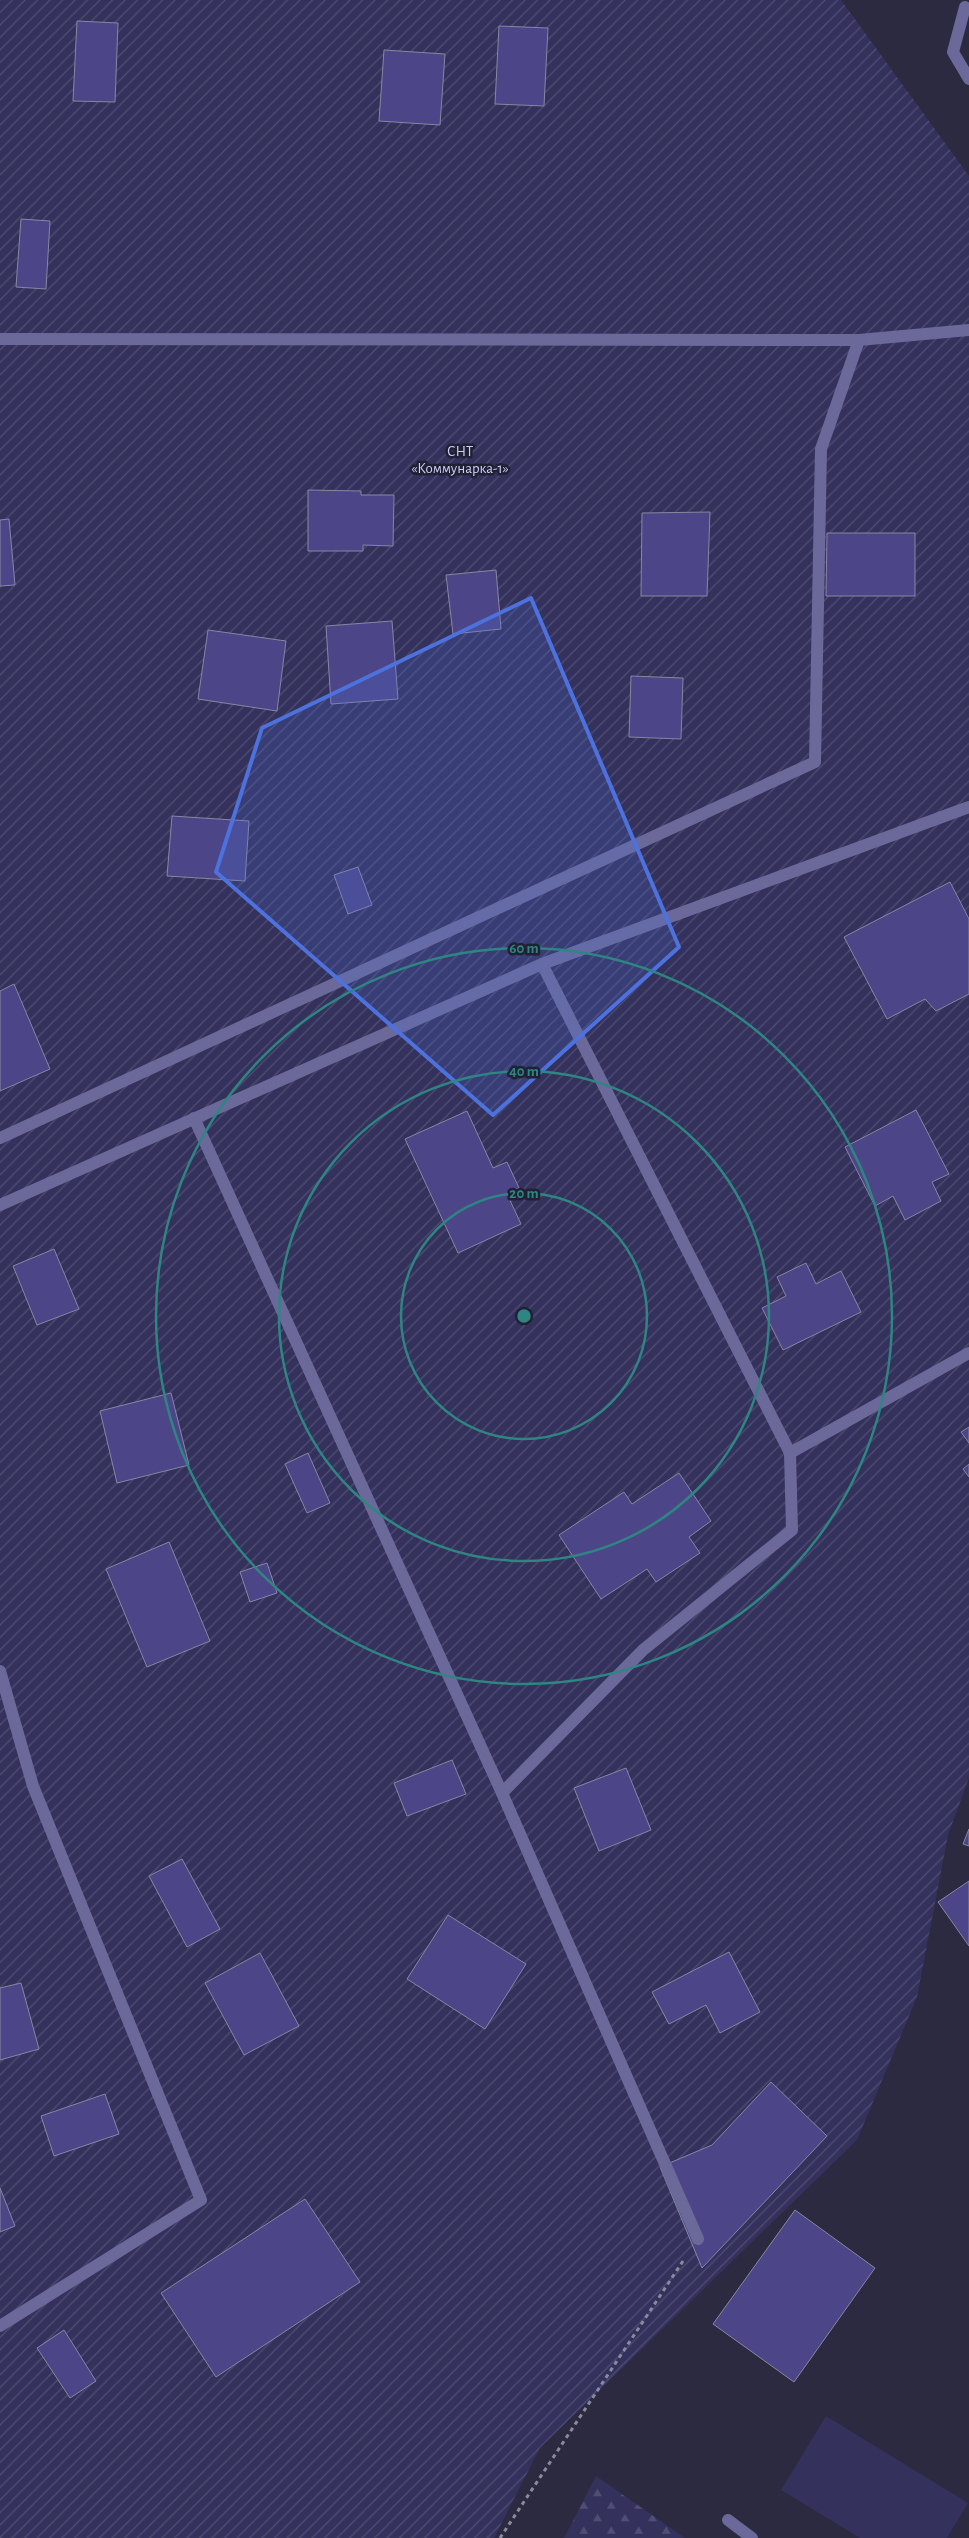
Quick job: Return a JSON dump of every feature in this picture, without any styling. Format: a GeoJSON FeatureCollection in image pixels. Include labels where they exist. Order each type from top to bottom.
{"type":"FeatureCollection","features":[{"type":"Feature","properties":{"kind":"street"},"geometry":{"type":"LineString","coordinates":[[965,4],[953,52],[969,79]]}},
{"type":"Feature","properties":{"kind":"street"},"geometry":{"type":"LineString","coordinates":[[0,339],[859,340],[969,330]]}},
{"type":"Feature","properties":{"kind":"street"},"geometry":{"type":"LineString","coordinates":[[0,1138],[815,762],[821,449],[859,340]]}},
{"type":"Feature","properties":{"kind":"street"},"geometry":{"type":"LineString","coordinates":[[0,1205],[542,964],[969,807]]}},
{"type":"Feature","properties":{"kind":"street"},"geometry":{"type":"LineString","coordinates":[[502,1793],[643,1650],[792,1530],[790,1454],[542,964]]}},
{"type":"Feature","properties":{"kind":"street"},"geometry":{"type":"LineString","coordinates":[[194,1118],[502,1793],[698,2239]]}},
{"type":"Feature","properties":{"kind":"street"},"geometry":{"type":"LineString","coordinates":[[790,1454],[969,1353]]}},
{"type":"Feature","properties":{"kind":"street"},"geometry":{"type":"LineString","coordinates":[[0,1671],[33,1786],[201,2200],[0,2326]]}},
{"type":"Feature","properties":{"kind":"street"},"geometry":{"type":"LineString","coordinates":[[728,2520],[752,2538]]}},
{"type":"Feature","properties":{"kind":"path"},"geometry":{"type":"LineString","coordinates":[[500,2538],[698,2239]]}},
{"type":"Feature","properties":{"kind":"highlighted area"},"geometry":{"type":"Polygon","coordinates":[[[531,598],[679,947],[493,1115],[216,872],[262,728],[531,598]]]}},
{"type":"Feature","properties":{"kind":"green space","name":"СНТ «Коммунарка-1»"},"geometry":{"type":"Polygon","coordinates":[[[0,0],[841,0],[969,176],[969,1778],[948,1835],[917,1997],[857,2140],[540,2448],[494,2538],[0,2538],[0,0]]]}},
{"type":"Feature","properties":{"kind":"green space"},"geometry":{"type":"Polygon","coordinates":[[[826,2416],[968,2503],[947,2538],[860,2538],[781,2490],[826,2416]]]}},
{"type":"Feature","properties":{"kind":"green space"},"geometry":{"type":"Polygon","coordinates":[[[596,2476],[685,2538],[564,2538],[596,2476]]]}},
{"type":"Feature","properties":{"kind":"building"},"geometry":{"type":"Polygon","coordinates":[[[77,21],[118,23],[115,102],[73,101],[77,21]]]}},
{"type":"Feature","properties":{"kind":"building"},"geometry":{"type":"Polygon","coordinates":[[[499,26],[548,28],[544,106],[495,104],[499,26]]]}},
{"type":"Feature","properties":{"kind":"building"},"geometry":{"type":"Polygon","coordinates":[[[384,50],[445,54],[440,125],[379,121],[384,50]]]}},
{"type":"Feature","properties":{"kind":"building"},"geometry":{"type":"Polygon","coordinates":[[[21,219],[50,221],[46,289],[16,287],[21,219]]]}},
{"type":"Feature","properties":{"kind":"building"},"geometry":{"type":"Polygon","coordinates":[[[308,490],[361,491],[361,495],[394,495],[393,546],[363,545],[363,551],[308,551],[308,490]]]}},
{"type":"Feature","properties":{"kind":"building"},"geometry":{"type":"Polygon","coordinates":[[[710,512],[707,596],[641,596],[642,513],[710,512]]]}},
{"type":"Feature","properties":{"kind":"building"},"geometry":{"type":"Polygon","coordinates":[[[9,519],[15,585],[0,586],[0,520],[9,519]]]}},
{"type":"Feature","properties":{"kind":"building"},"geometry":{"type":"Polygon","coordinates":[[[827,533],[915,533],[915,596],[826,596],[827,533]]]}},
{"type":"Feature","properties":{"kind":"building"},"geometry":{"type":"Polygon","coordinates":[[[496,570],[501,629],[453,634],[446,575],[496,570]]]}},
{"type":"Feature","properties":{"kind":"building"},"geometry":{"type":"Polygon","coordinates":[[[392,621],[398,699],[331,704],[326,626],[392,621]]]}},
{"type":"Feature","properties":{"kind":"building"},"geometry":{"type":"Polygon","coordinates":[[[208,630],[286,641],[277,711],[198,699],[208,630]]]}},
{"type":"Feature","properties":{"kind":"building"},"geometry":{"type":"Polygon","coordinates":[[[631,676],[683,678],[681,739],[629,737],[631,676]]]}},
{"type":"Feature","properties":{"kind":"building"},"geometry":{"type":"Polygon","coordinates":[[[172,816],[249,821],[245,881],[167,876],[172,816]]]}},
{"type":"Feature","properties":{"kind":"building"},"geometry":{"type":"Polygon","coordinates":[[[358,867],[372,905],[348,914],[334,875],[358,867]]]}},
{"type":"Feature","properties":{"kind":"building"},"geometry":{"type":"Polygon","coordinates":[[[950,882],[969,919],[969,994],[936,1011],[925,999],[887,1019],[844,937],[950,882]]]}},
{"type":"Feature","properties":{"kind":"building"},"geometry":{"type":"Polygon","coordinates":[[[14,984],[50,1069],[0,1091],[0,991],[14,984]]]}},
{"type":"Feature","properties":{"kind":"building"},"geometry":{"type":"Polygon","coordinates":[[[916,1110],[949,1174],[932,1182],[941,1201],[905,1220],[893,1196],[875,1206],[845,1147],[916,1110]]]}},
{"type":"Feature","properties":{"kind":"building"},"geometry":{"type":"Polygon","coordinates":[[[467,1111],[493,1168],[507,1162],[519,1188],[507,1194],[521,1224],[458,1253],[405,1139],[467,1111]]]}},
{"type":"Feature","properties":{"kind":"building"},"geometry":{"type":"Polygon","coordinates":[[[54,1249],[79,1309],[37,1325],[13,1266],[54,1249]]]}},
{"type":"Feature","properties":{"kind":"building"},"geometry":{"type":"Polygon","coordinates":[[[806,1263],[816,1284],[841,1271],[861,1312],[783,1350],[762,1308],[786,1296],[777,1277],[806,1263]]]}},
{"type":"Feature","properties":{"kind":"building"},"geometry":{"type":"Polygon","coordinates":[[[171,1393],[189,1465],[117,1483],[100,1411],[171,1393]]]}},
{"type":"Feature","properties":{"kind":"building"},"geometry":{"type":"Polygon","coordinates":[[[969,1427],[969,1443],[961,1432],[969,1427]]]}},
{"type":"Feature","properties":{"kind":"building"},"geometry":{"type":"Polygon","coordinates":[[[308,1453],[330,1503],[307,1513],[285,1464],[308,1453]]]}},
{"type":"Feature","properties":{"kind":"building"},"geometry":{"type":"Polygon","coordinates":[[[969,1464],[969,1477],[963,1469],[969,1464]]]}},
{"type":"Feature","properties":{"kind":"building"},"geometry":{"type":"Polygon","coordinates":[[[679,1473],[711,1521],[689,1537],[700,1553],[656,1582],[647,1569],[601,1599],[559,1535],[624,1492],[632,1504],[679,1473]]]}},
{"type":"Feature","properties":{"kind":"building"},"geometry":{"type":"Polygon","coordinates":[[[169,1542],[210,1641],[147,1667],[106,1569],[169,1542]]]}},
{"type":"Feature","properties":{"kind":"building"},"geometry":{"type":"Polygon","coordinates":[[[267,1563],[277,1593],[250,1602],[240,1572],[267,1563]]]}},
{"type":"Feature","properties":{"kind":"building"},"geometry":{"type":"Polygon","coordinates":[[[452,1760],[466,1794],[407,1816],[394,1783],[452,1760]]]}},
{"type":"Feature","properties":{"kind":"building"},"geometry":{"type":"Polygon","coordinates":[[[626,1768],[651,1830],[599,1851],[574,1788],[626,1768]]]}},
{"type":"Feature","properties":{"kind":"building"},"geometry":{"type":"Polygon","coordinates":[[[969,1829],[969,1846],[963,1844],[969,1829]]]}},
{"type":"Feature","properties":{"kind":"building"},"geometry":{"type":"Polygon","coordinates":[[[182,1859],[220,1929],[187,1947],[149,1876],[182,1859]]]}},
{"type":"Feature","properties":{"kind":"building"},"geometry":{"type":"Polygon","coordinates":[[[969,1881],[969,1946],[938,1902],[969,1881]]]}},
{"type":"Feature","properties":{"kind":"building"},"geometry":{"type":"Polygon","coordinates":[[[448,1915],[526,1964],[485,2029],[407,1979],[448,1915]]]}},
{"type":"Feature","properties":{"kind":"building"},"geometry":{"type":"Polygon","coordinates":[[[729,1952],[760,2012],[720,2033],[706,2005],[669,2024],[652,1992],[729,1952]]]}},
{"type":"Feature","properties":{"kind":"building"},"geometry":{"type":"Polygon","coordinates":[[[260,1953],[299,2026],[244,2055],[205,1983],[260,1953]]]}},
{"type":"Feature","properties":{"kind":"building"},"geometry":{"type":"Polygon","coordinates":[[[21,1983],[39,2049],[0,2060],[0,1988],[21,1983]]]}},
{"type":"Feature","properties":{"kind":"building"},"geometry":{"type":"Polygon","coordinates":[[[771,2082],[827,2136],[702,2268],[660,2167],[712,2145],[771,2082]]]}},
{"type":"Feature","properties":{"kind":"building"},"geometry":{"type":"Polygon","coordinates":[[[105,2094],[119,2134],[54,2156],[41,2116],[105,2094]]]}},
{"type":"Feature","properties":{"kind":"building"},"geometry":{"type":"Polygon","coordinates":[[[0,2188],[15,2226],[0,2232],[0,2188]]]}},
{"type":"Feature","properties":{"kind":"building"},"geometry":{"type":"Polygon","coordinates":[[[305,2199],[360,2282],[216,2377],[161,2293],[305,2199]]]}},
{"type":"Feature","properties":{"kind":"building"},"geometry":{"type":"Polygon","coordinates":[[[795,2210],[875,2268],[794,2382],[713,2324],[795,2210]]]}},
{"type":"Feature","properties":{"kind":"building"},"geometry":{"type":"Polygon","coordinates":[[[64,2330],[96,2381],[70,2398],[37,2348],[64,2330]]]}}]}
